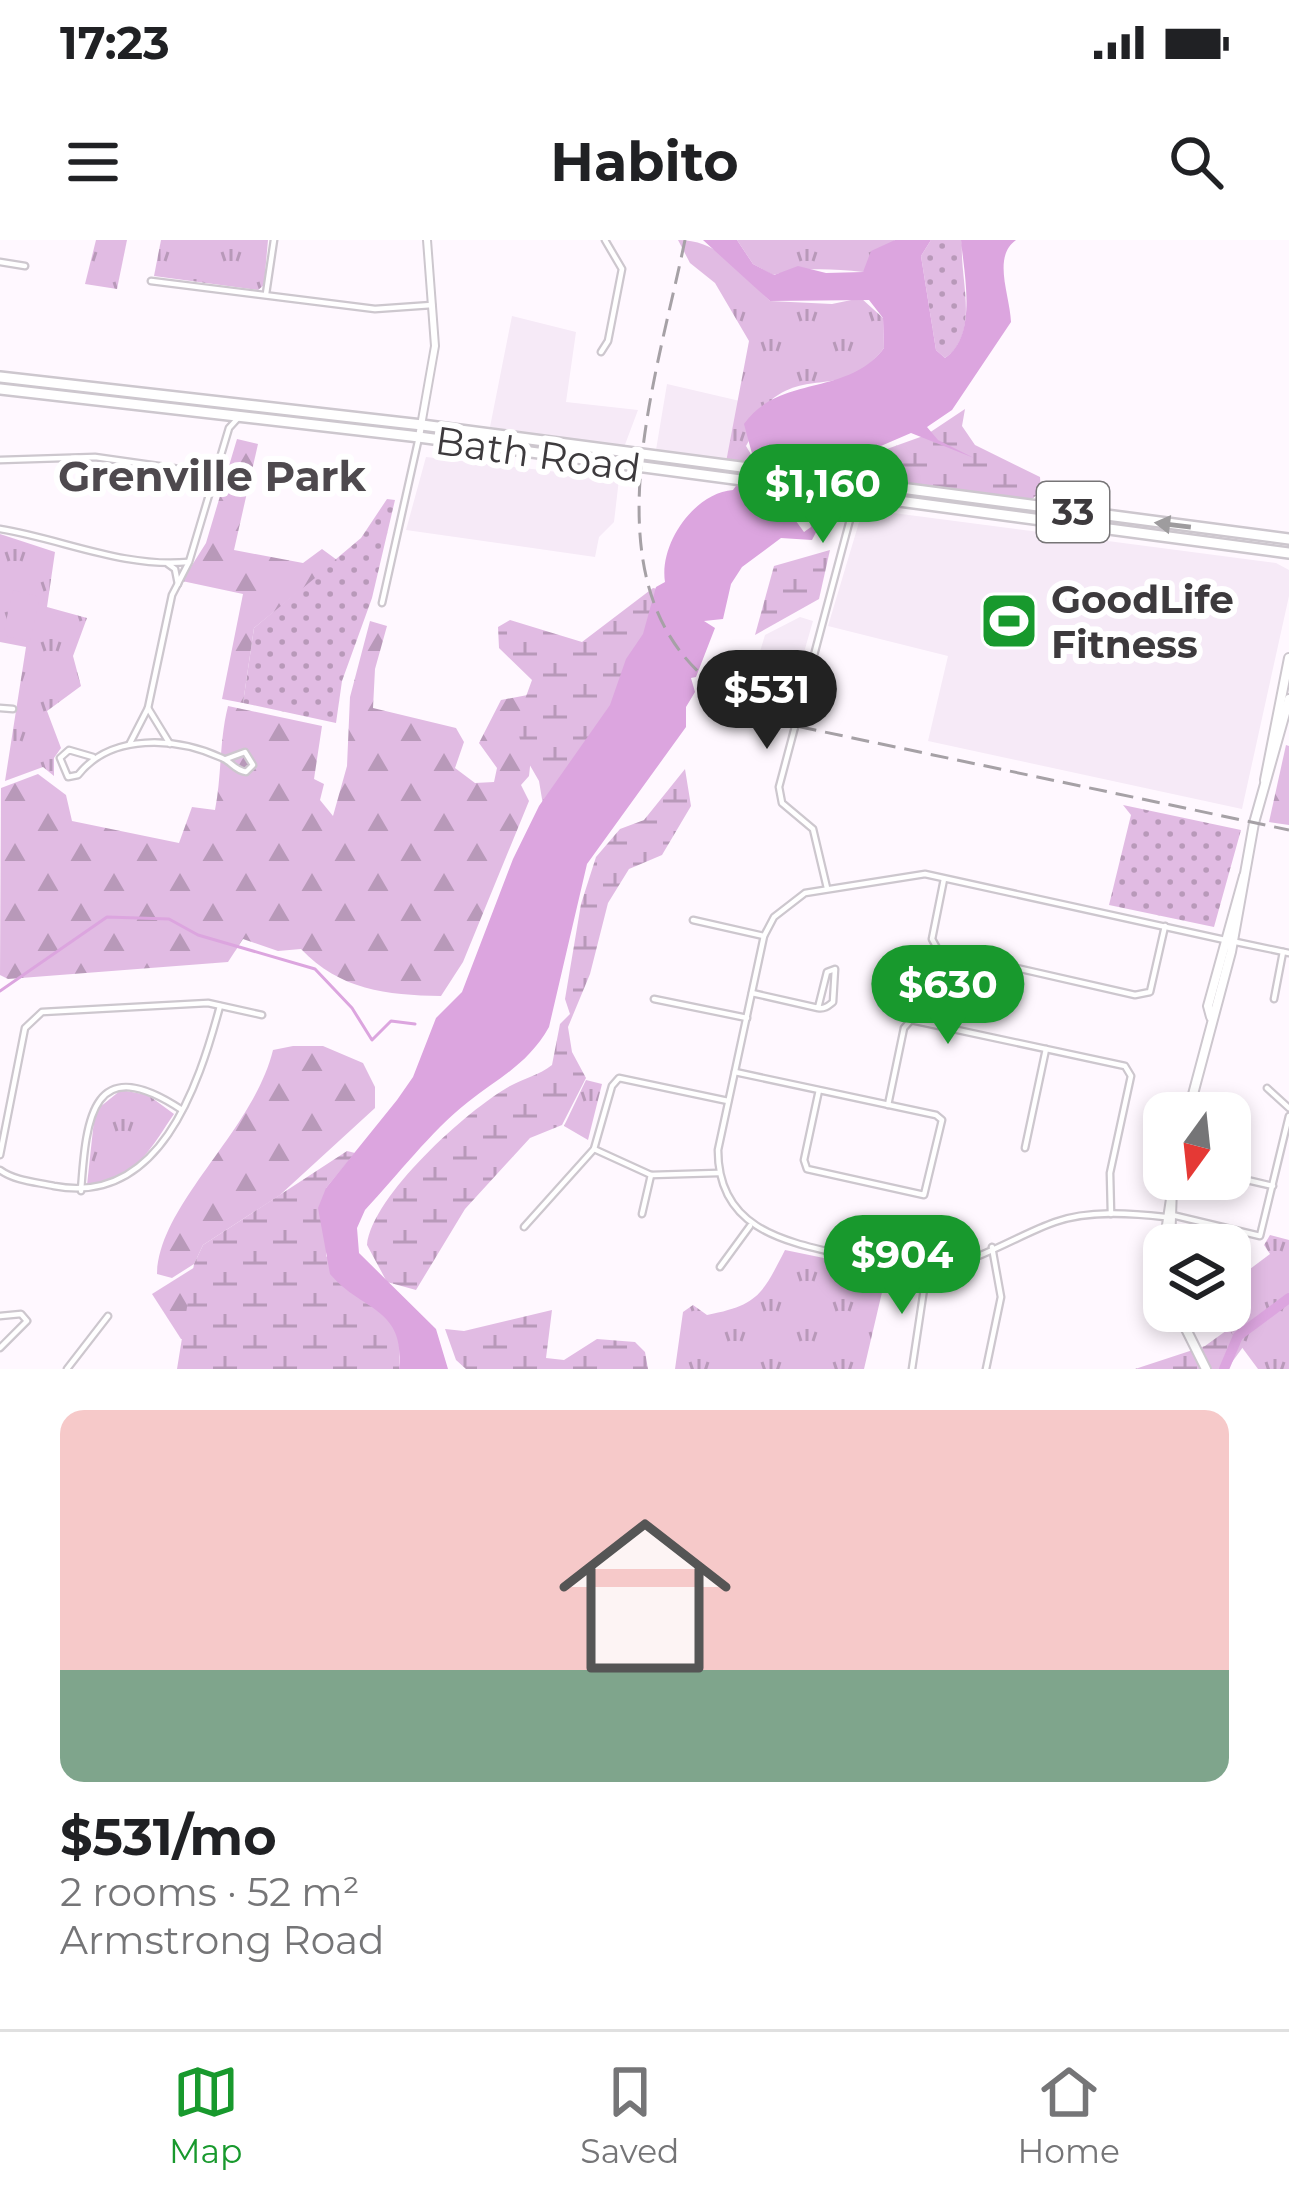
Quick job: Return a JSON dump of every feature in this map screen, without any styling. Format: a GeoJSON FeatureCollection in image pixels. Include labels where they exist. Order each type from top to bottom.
{"type":"FeatureCollection","features":[{"type":"Feature","properties":{"kind":"main road","name":"Bath Road"},"geometry":{"type":"LineString","coordinates":[[1,380],[240,416],[421,431]]}},
{"type":"Feature","properties":{"kind":"main road","name":"Bath Road"},"geometry":{"type":"LineString","coordinates":[[1,380],[421,431],[729,474],[770,486],[857,491],[1289,539]]}},
{"type":"Feature","properties":{"kind":"main road","name":"Bath Road"},"geometry":{"type":"LineString","coordinates":[[729,474],[770,473],[857,491],[1289,553]]}},
{"type":"Feature","properties":{"kind":"main road"},"geometry":{"type":"LineString","coordinates":[[1265,782],[1262,771],[1289,658]]}},
{"type":"Feature","properties":{"kind":"main road"},"geometry":{"type":"LineString","coordinates":[[1193,1092],[1265,782],[1289,699]]}},
{"type":"Feature","properties":{"kind":"main road"},"geometry":{"type":"LineString","coordinates":[[1168,1224],[1170,1200]]}},
{"type":"Feature","properties":{"kind":"main road"},"geometry":{"type":"LineString","coordinates":[[1185,1332],[1206,1369]]}},
{"type":"Feature","properties":{"kind":"street"},"geometry":{"type":"LineString","coordinates":[[266,295],[274,240]]}},
{"type":"Feature","properties":{"kind":"street"},"geometry":{"type":"LineString","coordinates":[[382,603],[434,358],[427,240]]}},
{"type":"Feature","properties":{"kind":"street"},"geometry":{"type":"LineString","coordinates":[[601,352],[608,341],[622,269],[605,240]]}},
{"type":"Feature","properties":{"kind":"street"},"geometry":{"type":"LineString","coordinates":[[0,262],[25,266]]}},
{"type":"Feature","properties":{"kind":"street"},"geometry":{"type":"LineString","coordinates":[[151,281],[375,309],[432,305]]}},
{"type":"Feature","properties":{"kind":"street"},"geometry":{"type":"LineString","coordinates":[[216,413],[229,428]]}},
{"type":"Feature","properties":{"kind":"street"},"geometry":{"type":"LineString","coordinates":[[130,743],[148,708],[178,584],[229,428],[240,416]]}},
{"type":"Feature","properties":{"kind":"street"},"geometry":{"type":"LineString","coordinates":[[0,460],[95,457],[215,474]]}},
{"type":"Feature","properties":{"kind":"street"},"geometry":{"type":"LineString","coordinates":[[827,888],[813,829],[782,803],[779,788],[857,491]]}},
{"type":"Feature","properties":{"kind":"street"},"geometry":{"type":"LineString","coordinates":[[0,529],[64,548],[168,564],[188,562]]}},
{"type":"Feature","properties":{"kind":"street"},"geometry":{"type":"LineString","coordinates":[[168,564],[175,569],[178,584]]}},
{"type":"Feature","properties":{"kind":"street"},"geometry":{"type":"LineString","coordinates":[[0,708],[13,710]]}},
{"type":"Feature","properties":{"kind":"street"},"geometry":{"type":"LineString","coordinates":[[148,708],[170,744]]}},
{"type":"Feature","properties":{"kind":"street"},"geometry":{"type":"LineString","coordinates":[[93,757],[69,750],[60,758],[61,770],[68,777],[78,775],[93,757],[130,743],[170,744],[226,759]]}},
{"type":"Feature","properties":{"kind":"street"},"geometry":{"type":"LineString","coordinates":[[1267,1088],[1289,1112],[1260,1237],[1168,1215],[1112,1214],[1056,1221],[927,1269],[814,1248],[750,1226],[730,1203],[718,1173],[728,1101],[764,936],[789,902],[827,888],[898,875],[945,878],[1286,953],[1274,999]]}},
{"type":"Feature","properties":{"kind":"street"},"geometry":{"type":"LineString","coordinates":[[945,878],[932,939],[938,950],[1135,995],[1150,992],[1165,926]]}},
{"type":"Feature","properties":{"kind":"street"},"geometry":{"type":"LineString","coordinates":[[693,920],[764,936]]}},
{"type":"Feature","properties":{"kind":"street"},"geometry":{"type":"LineString","coordinates":[[752,993],[818,1008],[833,1002],[836,969],[827,972],[818,1008]]}},
{"type":"Feature","properties":{"kind":"street"},"geometry":{"type":"LineString","coordinates":[[654,999],[747,1018]]}},
{"type":"Feature","properties":{"kind":"street"},"geometry":{"type":"LineString","coordinates":[[0,1170],[81,1191],[122,1181],[140,1166],[200,1080],[220,1006]]}},
{"type":"Feature","properties":{"kind":"street"},"geometry":{"type":"LineString","coordinates":[[0,1155],[3,1120],[25,1028],[42,1012],[220,1006],[262,1016]]}},
{"type":"Feature","properties":{"kind":"street"},"geometry":{"type":"LineString","coordinates":[[888,1105],[904,1028],[911,1020],[1130,1071],[1110,1173],[1112,1214]]}},
{"type":"Feature","properties":{"kind":"street"},"geometry":{"type":"LineString","coordinates":[[1024,1148],[1046,1049]]}},
{"type":"Feature","properties":{"kind":"street"},"geometry":{"type":"LineString","coordinates":[[735,1072],[819,1090],[888,1105],[942,1120],[924,1195],[807,1169],[804,1160],[819,1090]]}},
{"type":"Feature","properties":{"kind":"street"},"geometry":{"type":"LineString","coordinates":[[524,1227],[594,1149],[612,1086],[619,1078],[728,1101]]}},
{"type":"Feature","properties":{"kind":"street"},"geometry":{"type":"LineString","coordinates":[[81,1191],[86,1122],[101,1096],[121,1086],[140,1086],[182,1110]]}},
{"type":"Feature","properties":{"kind":"street"},"geometry":{"type":"LineString","coordinates":[[594,1149],[651,1175],[718,1173]]}},
{"type":"Feature","properties":{"kind":"street"},"geometry":{"type":"LineString","coordinates":[[642,1214],[651,1175]]}},
{"type":"Feature","properties":{"kind":"street"},"geometry":{"type":"LineString","coordinates":[[1251,1181],[1273,1186]]}},
{"type":"Feature","properties":{"kind":"street"},"geometry":{"type":"LineString","coordinates":[[720,1267],[750,1226]]}},
{"type":"Feature","properties":{"kind":"street"},"geometry":{"type":"LineString","coordinates":[[986,1369],[1001,1297],[992,1247]]}},
{"type":"Feature","properties":{"kind":"street"},"geometry":{"type":"LineString","coordinates":[[912,1369],[927,1269]]}},
{"type":"Feature","properties":{"kind":"street"},"geometry":{"type":"LineString","coordinates":[[0,1316],[21,1315],[27,1321],[0,1348]]}},
{"type":"Feature","properties":{"kind":"street"},"geometry":{"type":"LineString","coordinates":[[67,1369],[107,1316]]}},
{"type":"Feature","properties":{"kind":"shaded area"},"geometry":{"type":"Polygon","coordinates":[[[703,240],[737,240],[753,264],[774,275],[798,266],[826,273],[863,272],[871,251],[895,240],[931,240],[921,256],[936,350],[945,358],[962,335],[965,320],[961,240],[1016,240],[1004,266],[1011,322],[952,410],[927,427],[938,440],[974,458],[911,433],[860,455],[760,463],[758,494],[782,502],[804,532],[811,527],[808,511],[821,509],[824,517],[812,540],[781,538],[742,567],[731,584],[723,619],[704,621],[715,628],[696,677],[691,678],[695,692],[686,707],[686,727],[587,864],[549,1027],[541,1040],[441,1127],[365,1210],[357,1228],[359,1253],[436,1329],[448,1369],[399,1369],[396,1333],[388,1321],[330,1274],[318,1208],[326,1188],[413,1077],[436,1018],[462,992],[513,859],[539,806],[610,705],[626,659],[643,634],[656,587],[665,582],[668,552],[682,523],[705,500],[733,490],[754,461],[744,424],[776,398],[852,374],[884,348],[883,318],[869,300],[770,301],[703,240]]]}},
{"type":"Feature","properties":{"kind":"shaded area"},"geometry":{"type":"Polygon","coordinates":[[[512,316],[576,332],[566,402],[638,410],[623,450],[490,427],[512,316]]]}},
{"type":"Feature","properties":{"kind":"shaded area"},"geometry":{"type":"Polygon","coordinates":[[[667,384],[740,401],[726,462],[656,450],[667,384]]]}},
{"type":"Feature","properties":{"kind":"shaded area"},"geometry":{"type":"Polygon","coordinates":[[[426,457],[619,479],[614,522],[599,537],[595,557],[406,530],[426,457]]]}},
{"type":"Feature","properties":{"kind":"shaded area"},"geometry":{"type":"Polygon","coordinates":[[[863,509],[1276,563],[1289,570],[1289,596],[1242,809],[928,741],[948,656],[828,626],[863,509]]]}},
{"type":"Feature","properties":{"kind":"shaded area"},"geometry":{"type":"Polygon","coordinates":[[[800,617],[813,621],[788,708],[736,695],[748,652],[759,655],[765,635],[800,617]]]}},
{"type":"Feature","properties":{"kind":"green space"},"geometry":{"type":"Polygon","coordinates":[[[96,240],[127,240],[117,289],[85,284],[96,240]]]}},
{"type":"Feature","properties":{"kind":"green space"},"geometry":{"type":"Polygon","coordinates":[[[161,240],[268,240],[264,285],[258,290],[154,276],[161,240]]]}},
{"type":"Feature","properties":{"kind":"green space"},"geometry":{"type":"Polygon","coordinates":[[[678,240],[719,252],[770,301],[832,304],[861,298],[883,318],[884,348],[870,363],[843,378],[789,389],[771,401],[746,446],[755,461],[726,462],[749,341],[715,283],[690,263],[678,240]]]}},
{"type":"Feature","properties":{"kind":"green space"},"geometry":{"type":"Polygon","coordinates":[[[737,240],[895,240],[863,272],[817,269],[773,275],[753,264],[737,240]]]}},
{"type":"Feature","properties":{"kind":"green space"},"geometry":{"type":"Polygon","coordinates":[[[931,240],[961,240],[962,245],[965,321],[956,348],[945,358],[936,350],[921,256],[931,240]]]}},
{"type":"Feature","properties":{"kind":"green space"},"geometry":{"type":"Polygon","coordinates":[[[965,409],[962,426],[975,445],[1040,477],[1041,491],[1032,499],[913,487],[831,469],[926,435],[965,409]]]}},
{"type":"Feature","properties":{"kind":"green space"},"geometry":{"type":"Polygon","coordinates":[[[237,439],[258,444],[234,550],[303,563],[322,549],[337,560],[254,628],[243,703],[222,699],[243,594],[182,581],[206,543],[237,439]]]}},
{"type":"Feature","properties":{"kind":"green space"},"geometry":{"type":"Polygon","coordinates":[[[387,499],[395,500],[372,598],[342,681],[336,723],[243,703],[254,628],[361,538],[387,499]]]}},
{"type":"Feature","properties":{"kind":"green space","name":"Grenville Park"},"geometry":{"type":"Polygon","coordinates":[[[0,534],[55,552],[47,607],[87,618],[73,656],[81,686],[47,711],[61,748],[54,758],[54,776],[43,767],[5,781],[26,647],[0,642],[0,534]]]}},
{"type":"Feature","properties":{"kind":"green space"},"geometry":{"type":"Polygon","coordinates":[[[830,550],[819,599],[755,635],[774,566],[830,550]]]}},
{"type":"Feature","properties":{"kind":"green space"},"geometry":{"type":"Polygon","coordinates":[[[653,588],[668,591],[658,635],[545,817],[539,781],[524,755],[516,724],[532,680],[499,648],[498,627],[510,620],[582,642],[653,588]]]}},
{"type":"Feature","properties":{"kind":"green space"},"geometry":{"type":"Polygon","coordinates":[[[13,590],[40,597],[30,642],[3,635],[13,590]]]}},
{"type":"Feature","properties":{"kind":"green space"},"geometry":{"type":"Polygon","coordinates":[[[370,621],[387,626],[375,669],[373,708],[456,728],[464,742],[455,768],[475,783],[494,782],[497,768],[479,743],[501,700],[538,693],[529,776],[521,785],[529,801],[463,962],[441,996],[365,988],[332,974],[301,949],[278,951],[243,939],[228,962],[8,979],[0,975],[1,788],[38,774],[66,795],[72,821],[179,843],[192,807],[215,810],[228,706],[322,726],[314,779],[324,784],[320,800],[333,816],[347,766],[350,697],[370,621]]]}},
{"type":"Feature","properties":{"kind":"green space"},"geometry":{"type":"Polygon","coordinates":[[[1289,746],[1289,825],[1269,822],[1289,746]]]}},
{"type":"Feature","properties":{"kind":"green space"},"geometry":{"type":"Polygon","coordinates":[[[685,769],[691,806],[662,855],[629,869],[608,903],[590,974],[568,1027],[572,1052],[586,1078],[562,1125],[530,1138],[465,1209],[416,1290],[387,1282],[367,1245],[385,1203],[424,1156],[470,1114],[552,1065],[560,1024],[570,1014],[565,999],[581,904],[596,857],[620,829],[644,820],[685,769]]]}},
{"type":"Feature","properties":{"kind":"green space"},"geometry":{"type":"Polygon","coordinates":[[[1123,805],[1241,830],[1214,927],[1109,905],[1131,815],[1123,805]]]}},
{"type":"Feature","properties":{"kind":"green space"},"geometry":{"type":"Polygon","coordinates":[[[323,1046],[363,1063],[375,1087],[375,1108],[280,1195],[203,1245],[194,1264],[172,1278],[157,1274],[173,1221],[247,1110],[273,1050],[323,1046]]]}},
{"type":"Feature","properties":{"kind":"green space"},"geometry":{"type":"Polygon","coordinates":[[[586,1080],[602,1084],[588,1140],[564,1126],[586,1080]]]}},
{"type":"Feature","properties":{"kind":"green space"},"geometry":{"type":"Polygon","coordinates":[[[121,1090],[148,1095],[174,1114],[127,1173],[102,1185],[87,1185],[95,1111],[121,1090]]]}},
{"type":"Feature","properties":{"kind":"green space"},"geometry":{"type":"Polygon","coordinates":[[[347,1151],[355,1153],[326,1188],[326,1256],[393,1325],[400,1338],[399,1369],[177,1369],[194,1264],[203,1245],[347,1151]]]}},
{"type":"Feature","properties":{"kind":"green space"},"geometry":{"type":"Polygon","coordinates":[[[1270,1235],[1289,1240],[1289,1369],[1258,1369],[1231,1332],[1251,1332],[1251,1268],[1270,1254],[1264,1245],[1270,1235]]]}},
{"type":"Feature","properties":{"kind":"green space"},"geometry":{"type":"Polygon","coordinates":[[[785,1250],[887,1271],[864,1369],[675,1369],[683,1312],[693,1305],[707,1315],[748,1302],[764,1288],[785,1250]]]}},
{"type":"Feature","properties":{"kind":"green space"},"geometry":{"type":"Polygon","coordinates":[[[211,1257],[194,1339],[181,1339],[152,1294],[211,1257]]]}},
{"type":"Feature","properties":{"kind":"green space"},"geometry":{"type":"Polygon","coordinates":[[[552,1310],[546,1358],[564,1360],[597,1339],[635,1342],[645,1352],[648,1369],[466,1369],[456,1360],[445,1329],[464,1331],[552,1310]]]}},
{"type":"Feature","properties":{"kind":"green space"},"geometry":{"type":"Polygon","coordinates":[[[1224,1332],[1242,1332],[1243,1347],[1227,1369],[1135,1369],[1205,1346],[1224,1332]]]}},
{"type":"Feature","properties":{"kind":"waterway"},"geometry":{"type":"LineString","coordinates":[[0,991],[107,917],[169,919],[198,935],[315,969],[352,1008],[372,1040],[391,1021],[415,1024]]}},
{"type":"Feature","properties":{"kind":"waterway"},"geometry":{"type":"LineString","coordinates":[[1224,1369],[1238,1336],[1289,1298]]}},
{"type":"Feature","properties":{"kind":"railway"},"geometry":{"type":"LineString","coordinates":[[685,240],[643,449],[639,520],[648,585],[675,644],[722,691],[796,726],[1289,830]]}},
{"type":"Feature","properties":{"kind":"place","name":"GoodLife Fitness"},"geometry":{"type":"Point","coordinates":[1009,621]}},
{"type":"Feature","properties":{"kind":"district","name":"Grenville Park"},"geometry":{"type":"Point","coordinates":[212,476]}}]}
